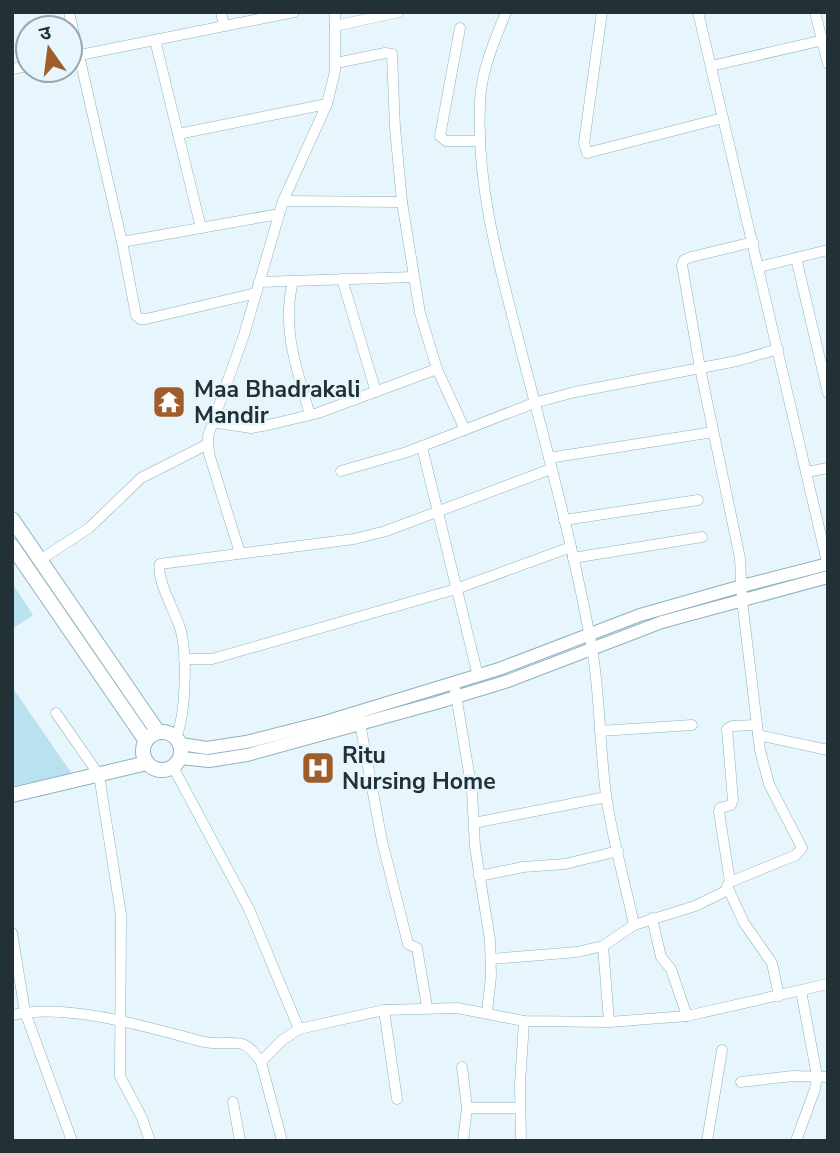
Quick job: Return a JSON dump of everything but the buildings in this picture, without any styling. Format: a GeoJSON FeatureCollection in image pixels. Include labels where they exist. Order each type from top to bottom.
{"type":"FeatureCollection","features":[{"type":"Feature","properties":{"kind":"main road"},"geometry":{"type":"LineString","coordinates":[[12,519],[152,737]]}},
{"type":"Feature","properties":{"kind":"main road"},"geometry":{"type":"LineString","coordinates":[[12,546],[152,737]]}},
{"type":"Feature","properties":{"kind":"main road"},"geometry":{"type":"LineString","coordinates":[[169,733],[178,752],[163,771],[154,769],[147,763],[143,752],[152,737],[169,733]]}},
{"type":"Feature","properties":{"kind":"main road"},"geometry":{"type":"LineString","coordinates":[[12,795],[147,763]]}},
{"type":"Feature","properties":{"kind":"street"},"geometry":{"type":"LineString","coordinates":[[221,12],[224,26]]}},
{"type":"Feature","properties":{"kind":"street"},"geometry":{"type":"LineString","coordinates":[[84,55],[294,12]]}},
{"type":"Feature","properties":{"kind":"street"},"geometry":{"type":"LineString","coordinates":[[240,553],[208,444],[212,422],[229,383],[279,214],[327,104],[335,63],[335,12]]}},
{"type":"Feature","properties":{"kind":"street"},"geometry":{"type":"LineString","coordinates":[[335,26],[399,12]]}},
{"type":"Feature","properties":{"kind":"street"},"geometry":{"type":"LineString","coordinates":[[506,12],[482,80],[480,141],[489,218],[590,634],[606,797],[634,925]]}},
{"type":"Feature","properties":{"kind":"street"},"geometry":{"type":"LineString","coordinates":[[602,12],[583,143],[587,153],[723,118]]}},
{"type":"Feature","properties":{"kind":"street"},"geometry":{"type":"LineString","coordinates":[[359,718],[640,615],[828,565],[698,12]]}},
{"type":"Feature","properties":{"kind":"street"},"geometry":{"type":"LineString","coordinates":[[815,12],[825,40],[828,64]]}},
{"type":"Feature","properties":{"kind":"street"},"geometry":{"type":"LineString","coordinates":[[460,28],[439,132],[446,141],[480,141]]}},
{"type":"Feature","properties":{"kind":"street"},"geometry":{"type":"LineString","coordinates":[[155,40],[201,228]]}},
{"type":"Feature","properties":{"kind":"street"},"geometry":{"type":"LineString","coordinates":[[711,66],[825,40]]}},
{"type":"Feature","properties":{"kind":"street"},"geometry":{"type":"LineString","coordinates":[[335,63],[392,54],[394,128],[413,276],[427,343],[465,430]]}},
{"type":"Feature","properties":{"kind":"street"},"geometry":{"type":"LineString","coordinates":[[81,84],[122,242],[136,315],[140,318],[256,293]]}},
{"type":"Feature","properties":{"kind":"street"},"geometry":{"type":"LineString","coordinates":[[178,134],[327,104]]}},
{"type":"Feature","properties":{"kind":"street"},"geometry":{"type":"LineString","coordinates":[[284,201],[402,201]]}},
{"type":"Feature","properties":{"kind":"street"},"geometry":{"type":"LineString","coordinates":[[122,242],[279,214]]}},
{"type":"Feature","properties":{"kind":"street"},"geometry":{"type":"LineString","coordinates":[[491,959],[577,952],[603,946],[634,925],[695,905],[796,855],[802,848],[769,784],[763,766],[742,600],[740,558],[700,368],[682,265],[684,260],[691,257],[753,242]]}},
{"type":"Feature","properties":{"kind":"street"},"geometry":{"type":"LineString","coordinates":[[759,267],[828,250]]}},
{"type":"Feature","properties":{"kind":"street"},"geometry":{"type":"LineString","coordinates":[[796,258],[828,393]]}},
{"type":"Feature","properties":{"kind":"street"},"geometry":{"type":"LineString","coordinates":[[259,282],[413,276]]}},
{"type":"Feature","properties":{"kind":"street"},"geometry":{"type":"LineString","coordinates":[[342,279],[376,392]]}},
{"type":"Feature","properties":{"kind":"street"},"geometry":{"type":"LineString","coordinates":[[293,281],[289,298],[289,337],[310,415]]}},
{"type":"Feature","properties":{"kind":"street"},"geometry":{"type":"LineString","coordinates":[[341,471],[422,447],[534,403],[575,392],[737,361],[778,349]]}},
{"type":"Feature","properties":{"kind":"street"},"geometry":{"type":"LineString","coordinates":[[212,422],[251,428],[310,415],[437,369]]}},
{"type":"Feature","properties":{"kind":"street"},"geometry":{"type":"LineString","coordinates":[[299,1029],[249,909],[178,752],[183,715],[184,659],[181,629],[159,575],[160,564],[354,539],[386,531],[438,512],[550,464],[713,432]]}},
{"type":"Feature","properties":{"kind":"street"},"geometry":{"type":"LineString","coordinates":[[40,560],[89,528],[141,478],[208,444]]}},
{"type":"Feature","properties":{"kind":"street"},"geometry":{"type":"LineString","coordinates":[[422,447],[478,676]]}},
{"type":"Feature","properties":{"kind":"street"},"geometry":{"type":"LineString","coordinates":[[806,472],[828,468]]}},
{"type":"Feature","properties":{"kind":"street"},"geometry":{"type":"LineString","coordinates":[[564,520],[698,500]]}},
{"type":"Feature","properties":{"kind":"street"},"geometry":{"type":"LineString","coordinates":[[184,659],[212,659],[456,589],[572,552],[702,537]]}},
{"type":"Feature","properties":{"kind":"street"},"geometry":{"type":"LineString","coordinates":[[178,752],[246,742],[456,697],[508,681],[662,622],[828,577]]}},
{"type":"Feature","properties":{"kind":"street"},"geometry":{"type":"LineString","coordinates":[[454,683],[472,791],[479,876],[491,959],[487,1012]]}},
{"type":"Feature","properties":{"kind":"street"},"geometry":{"type":"LineString","coordinates":[[56,713],[99,775],[121,915],[120,1076],[142,1118],[150,1141]]}},
{"type":"Feature","properties":{"kind":"street"},"geometry":{"type":"LineString","coordinates":[[359,718],[382,841],[408,945],[415,945],[417,948],[427,1007]]}},
{"type":"Feature","properties":{"kind":"street"},"geometry":{"type":"LineString","coordinates":[[600,731],[692,725]]}},
{"type":"Feature","properties":{"kind":"street"},"geometry":{"type":"LineString","coordinates":[[779,996],[772,963],[744,923],[729,886],[719,812],[720,808],[731,805],[733,800],[727,729],[732,726],[758,730],[828,750]]}},
{"type":"Feature","properties":{"kind":"street"},"geometry":{"type":"LineString","coordinates":[[474,823],[606,797]]}},
{"type":"Feature","properties":{"kind":"street"},"geometry":{"type":"LineString","coordinates":[[479,876],[523,867],[565,864],[618,851]]}},
{"type":"Feature","properties":{"kind":"street"},"geometry":{"type":"LineString","coordinates":[[652,918],[661,957],[671,969],[687,1016]]}},
{"type":"Feature","properties":{"kind":"street"},"geometry":{"type":"LineString","coordinates":[[12,933],[25,1012],[72,1141]]}},
{"type":"Feature","properties":{"kind":"street"},"geometry":{"type":"LineString","coordinates":[[603,946],[608,1022]]}},
{"type":"Feature","properties":{"kind":"street"},"geometry":{"type":"LineString","coordinates":[[261,1062],[281,1041],[299,1029],[384,1010],[427,1007],[487,1012],[524,1021],[608,1022],[687,1016],[828,984]]}},
{"type":"Feature","properties":{"kind":"street"},"geometry":{"type":"LineString","coordinates":[[796,1141],[822,1076],[801,991]]}},
{"type":"Feature","properties":{"kind":"street"},"geometry":{"type":"LineString","coordinates":[[384,1010],[397,1099]]}},
{"type":"Feature","properties":{"kind":"street"},"geometry":{"type":"LineString","coordinates":[[12,1014],[25,1012],[88,1015],[212,1044],[244,1043],[251,1047],[261,1062],[282,1141]]}},
{"type":"Feature","properties":{"kind":"street"},"geometry":{"type":"LineString","coordinates":[[521,1141],[524,1021]]}},
{"type":"Feature","properties":{"kind":"street"},"geometry":{"type":"LineString","coordinates":[[707,1141],[722,1050]]}},
{"type":"Feature","properties":{"kind":"street"},"geometry":{"type":"LineString","coordinates":[[461,1067],[467,1108],[463,1141]]}},
{"type":"Feature","properties":{"kind":"street"},"geometry":{"type":"LineString","coordinates":[[741,1082],[822,1076]]}},
{"type":"Feature","properties":{"kind":"street"},"geometry":{"type":"LineString","coordinates":[[233,1102],[240,1141]]}},
{"type":"Feature","properties":{"kind":"street"},"geometry":{"type":"LineString","coordinates":[[467,1108],[520,1108]]}},
{"type":"Feature","properties":{"kind":"shaded area"},"geometry":{"type":"Polygon","coordinates":[[[12,583],[33,615],[12,629],[12,583]]]}},
{"type":"Feature","properties":{"kind":"shaded area"},"geometry":{"type":"Polygon","coordinates":[[[12,687],[72,774],[12,786],[12,687]]]}},
{"type":"Feature","properties":{"kind":"place","name":"Maa Bhadrakali Mandir"},"geometry":{"type":"Point","coordinates":[169,402]}},
{"type":"Feature","properties":{"kind":"place","name":"Ritu Nursing Home"},"geometry":{"type":"Point","coordinates":[318,768]}}]}
